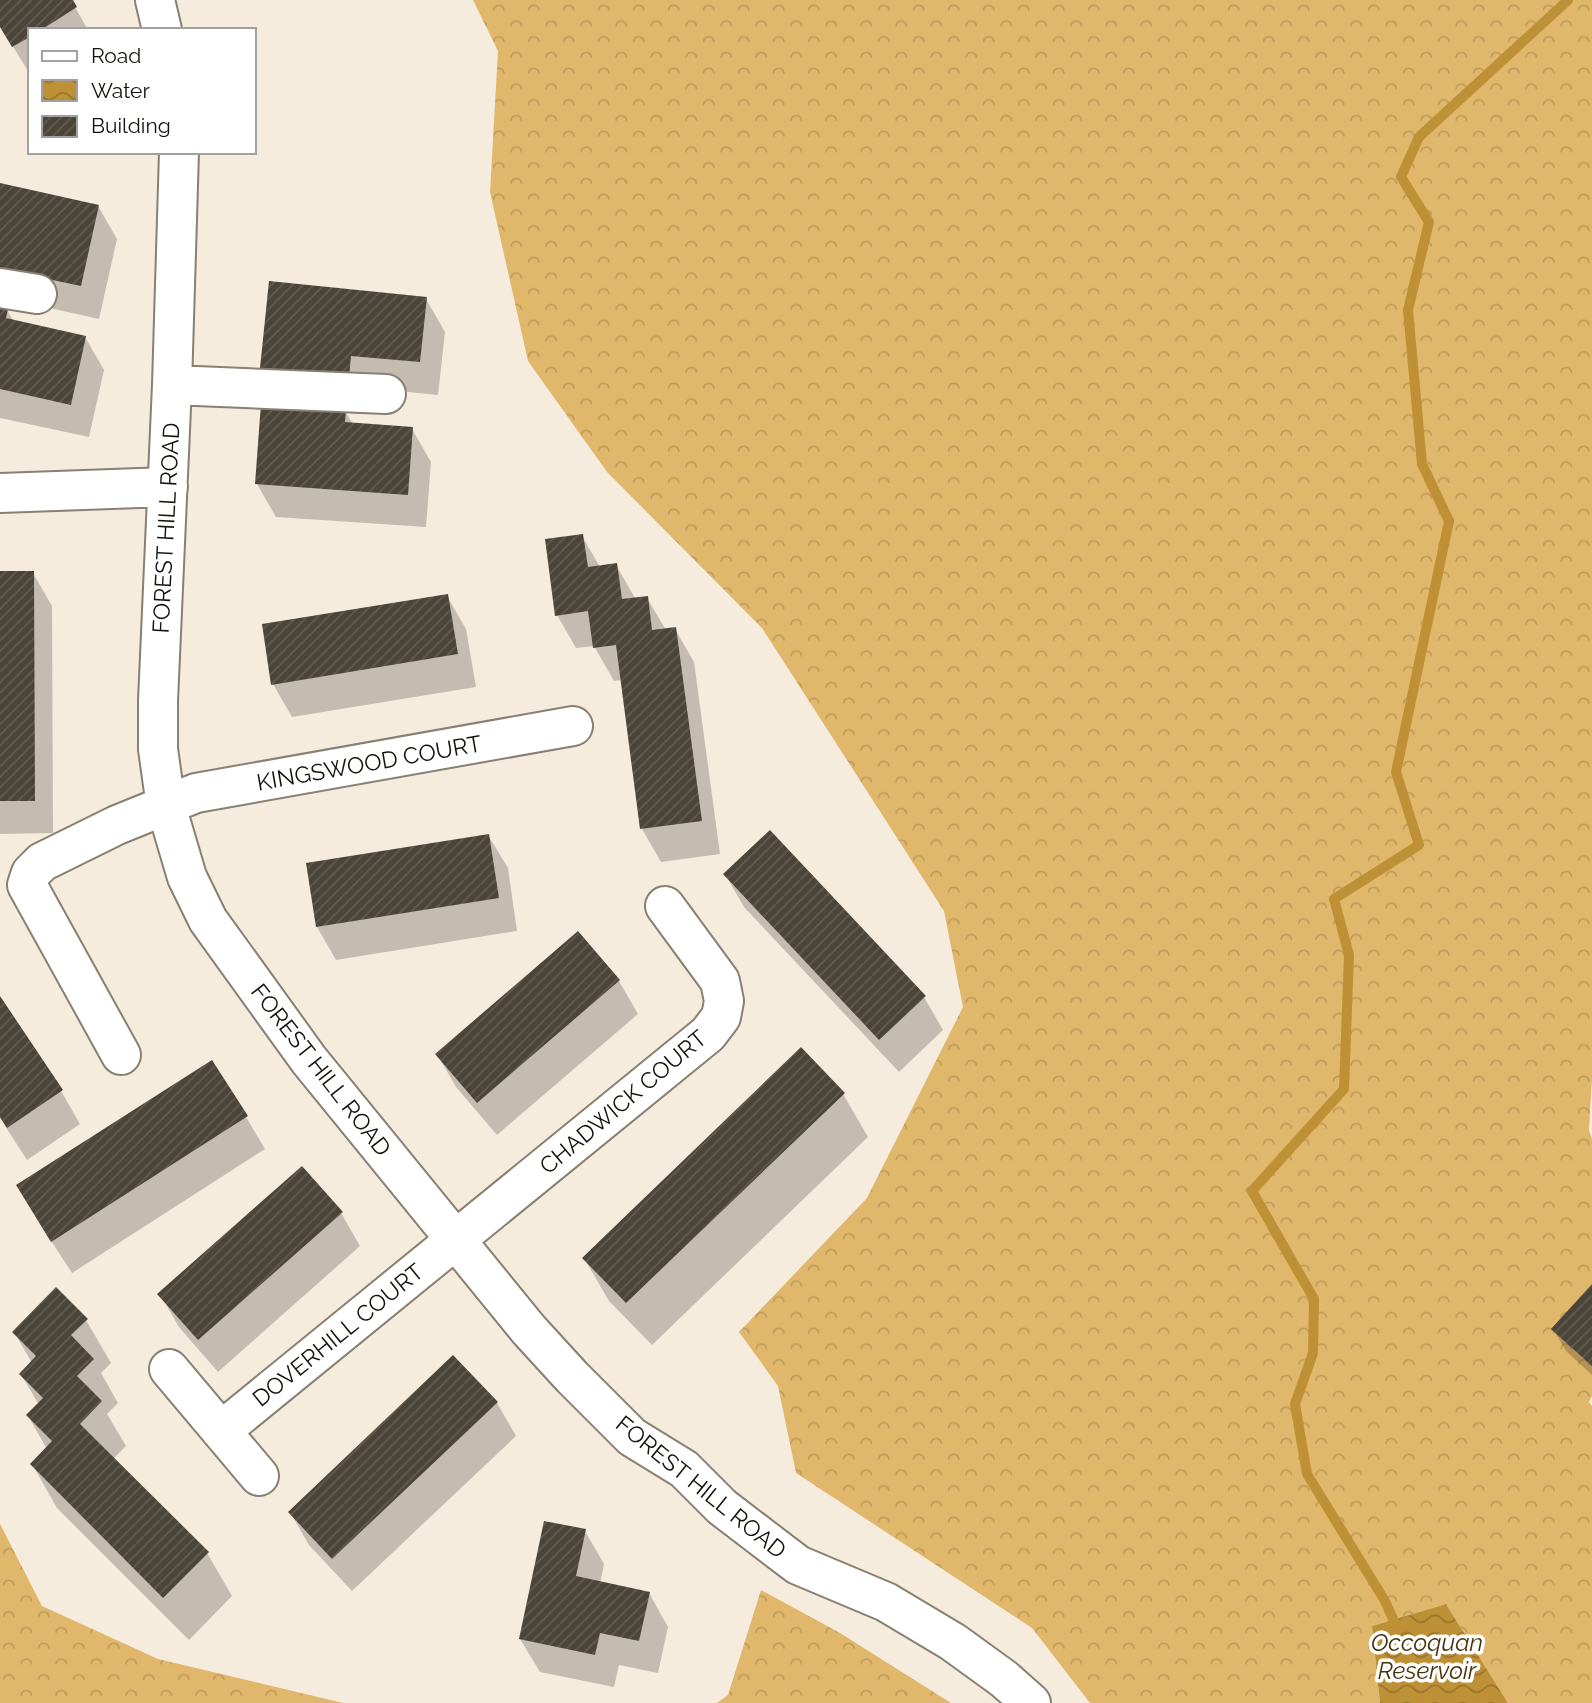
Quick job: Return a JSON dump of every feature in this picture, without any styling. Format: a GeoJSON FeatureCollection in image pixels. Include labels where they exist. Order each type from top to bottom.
{"type":"FeatureCollection","features":[{"type":"Feature","properties":{"kind":"street"},"geometry":{"type":"LineString","coordinates":[[155,0],[162,28]]}},
{"type":"Feature","properties":{"kind":"street","name":"FOREST HILL ROAD"},"geometry":{"type":"LineString","coordinates":[[179,154],[158,749],[166,806],[187,877],[208,920],[309,1060],[529,1330],[632,1437],[684,1469],[723,1507],[798,1565],[886,1602],[920,1622],[1004,1679],[1031,1703]]}},
{"type":"Feature","properties":{"kind":"street"},"geometry":{"type":"LineString","coordinates":[[172,385],[387,394]]}},
{"type":"Feature","properties":{"kind":"street"},"geometry":{"type":"LineString","coordinates":[[0,493],[168,487]]}},
{"type":"Feature","properties":{"kind":"street","name":"KINGSWOOD COURT"},"geometry":{"type":"LineString","coordinates":[[121,1055],[27,884],[31,873],[42,862],[117,825],[197,793],[573,726]]}},
{"type":"Feature","properties":{"kind":"street","name":"CHADWICK COURT"},"geometry":{"type":"LineString","coordinates":[[456,1240],[708,1034],[721,1017],[724,1001],[720,981],[665,906]]}},
{"type":"Feature","properties":{"kind":"street","name":"DOVERHILL COURT"},"geometry":{"type":"LineString","coordinates":[[221,1431],[456,1240]]}},
{"type":"Feature","properties":{"kind":"street"},"geometry":{"type":"LineString","coordinates":[[169,1369],[259,1475]]}},
{"type":"Feature","properties":{"kind":"green space"},"geometry":{"type":"Polygon","coordinates":[[[473,0],[1592,0],[1592,1078],[1589,1130],[1592,1139],[1592,1396],[1589,1402],[1592,1406],[1592,1703],[1508,1703],[1446,1604],[1372,1626],[1380,1703],[1090,1703],[1032,1628],[796,1473],[778,1386],[739,1332],[867,1198],[963,1007],[944,911],[762,628],[607,472],[528,361],[490,192],[498,51],[473,0]]]}},
{"type":"Feature","properties":{"kind":"green space"},"geometry":{"type":"Polygon","coordinates":[[[0,1524],[42,1606],[158,1659],[343,1703],[0,1703],[0,1524]]]}},
{"type":"Feature","properties":{"kind":"green space"},"geometry":{"type":"Polygon","coordinates":[[[761,1590],[840,1633],[951,1703],[717,1703],[728,1695],[761,1590]]]}},
{"type":"Feature","properties":{"kind":"water","name":"Occoquan Reservoir"},"geometry":{"type":"Polygon","coordinates":[[[1446,1604],[1508,1703],[1380,1703],[1372,1626],[1446,1604]]]}},
{"type":"Feature","properties":{"kind":"building"},"geometry":{"type":"Polygon","coordinates":[[[0,0],[73,0],[77,7],[44,28],[28,28],[28,38],[12,47],[0,27],[0,0]]]}},
{"type":"Feature","properties":{"kind":"building"},"geometry":{"type":"Polygon","coordinates":[[[0,183],[99,205],[81,286],[0,269],[0,183]]]}},
{"type":"Feature","properties":{"kind":"building"},"geometry":{"type":"Polygon","coordinates":[[[269,281],[427,297],[420,362],[351,356],[349,377],[260,368],[269,281]]]}},
{"type":"Feature","properties":{"kind":"building"},"geometry":{"type":"Polygon","coordinates":[[[0,307],[8,309],[6,318],[86,336],[71,405],[0,389],[0,307]]]}},
{"type":"Feature","properties":{"kind":"building"},"geometry":{"type":"Polygon","coordinates":[[[261,403],[346,409],[345,422],[413,427],[408,495],[255,484],[261,403]]]}},
{"type":"Feature","properties":{"kind":"building"},"geometry":{"type":"Polygon","coordinates":[[[583,534],[588,567],[617,563],[622,599],[648,596],[652,630],[676,627],[702,821],[640,829],[616,645],[593,648],[588,611],[555,616],[545,539],[583,534]]]}},
{"type":"Feature","properties":{"kind":"building"},"geometry":{"type":"Polygon","coordinates":[[[0,571],[34,571],[35,801],[0,801],[0,571]]]}},
{"type":"Feature","properties":{"kind":"building"},"geometry":{"type":"Polygon","coordinates":[[[448,594],[458,654],[271,685],[262,624],[448,594]]]}},
{"type":"Feature","properties":{"kind":"building"},"geometry":{"type":"Polygon","coordinates":[[[770,830],[926,996],[879,1040],[723,874],[770,830]]]}},
{"type":"Feature","properties":{"kind":"building"},"geometry":{"type":"Polygon","coordinates":[[[489,834],[499,898],[316,927],[306,863],[489,834]]]}},
{"type":"Feature","properties":{"kind":"building"},"geometry":{"type":"Polygon","coordinates":[[[578,931],[620,980],[477,1103],[435,1054],[578,931]]]}},
{"type":"Feature","properties":{"kind":"building"},"geometry":{"type":"Polygon","coordinates":[[[0,996],[63,1090],[7,1128],[0,1117],[0,996]]]}},
{"type":"Feature","properties":{"kind":"building"},"geometry":{"type":"Polygon","coordinates":[[[801,1047],[845,1093],[626,1303],[582,1258],[801,1047]]]}},
{"type":"Feature","properties":{"kind":"building"},"geometry":{"type":"Polygon","coordinates":[[[212,1060],[248,1116],[51,1242],[16,1185],[212,1060]]]}},
{"type":"Feature","properties":{"kind":"building"},"geometry":{"type":"Polygon","coordinates":[[[302,1166],[343,1212],[198,1340],[157,1294],[302,1166]]]}},
{"type":"Feature","properties":{"kind":"building"},"geometry":{"type":"Polygon","coordinates":[[[1592,1284],[1592,1366],[1551,1329],[1592,1284]]]}},
{"type":"Feature","properties":{"kind":"building"},"geometry":{"type":"Polygon","coordinates":[[[56,1287],[88,1319],[71,1335],[94,1359],[77,1376],[102,1401],[80,1424],[209,1552],[163,1598],[30,1464],[52,1441],[26,1415],[43,1398],[19,1374],[36,1356],[12,1332],[56,1287]]]}},
{"type":"Feature","properties":{"kind":"building"},"geometry":{"type":"Polygon","coordinates":[[[453,1355],[498,1402],[332,1559],[288,1512],[453,1355]]]}},
{"type":"Feature","properties":{"kind":"building"},"geometry":{"type":"Polygon","coordinates":[[[544,1521],[586,1529],[576,1576],[650,1592],[639,1641],[600,1633],[595,1655],[519,1639],[544,1521]]]}},
{"type":"Feature","properties":{"kind":"waterway"},"geometry":{"type":"LineString","coordinates":[[1398,1630],[1385,1601],[1307,1474],[1295,1404],[1313,1353],[1314,1299],[1252,1191],[1344,1089],[1349,955],[1334,899],[1419,845],[1396,772],[1449,521],[1422,464],[1408,310],[1429,222],[1401,177],[1419,137],[1568,0]]}}]}
